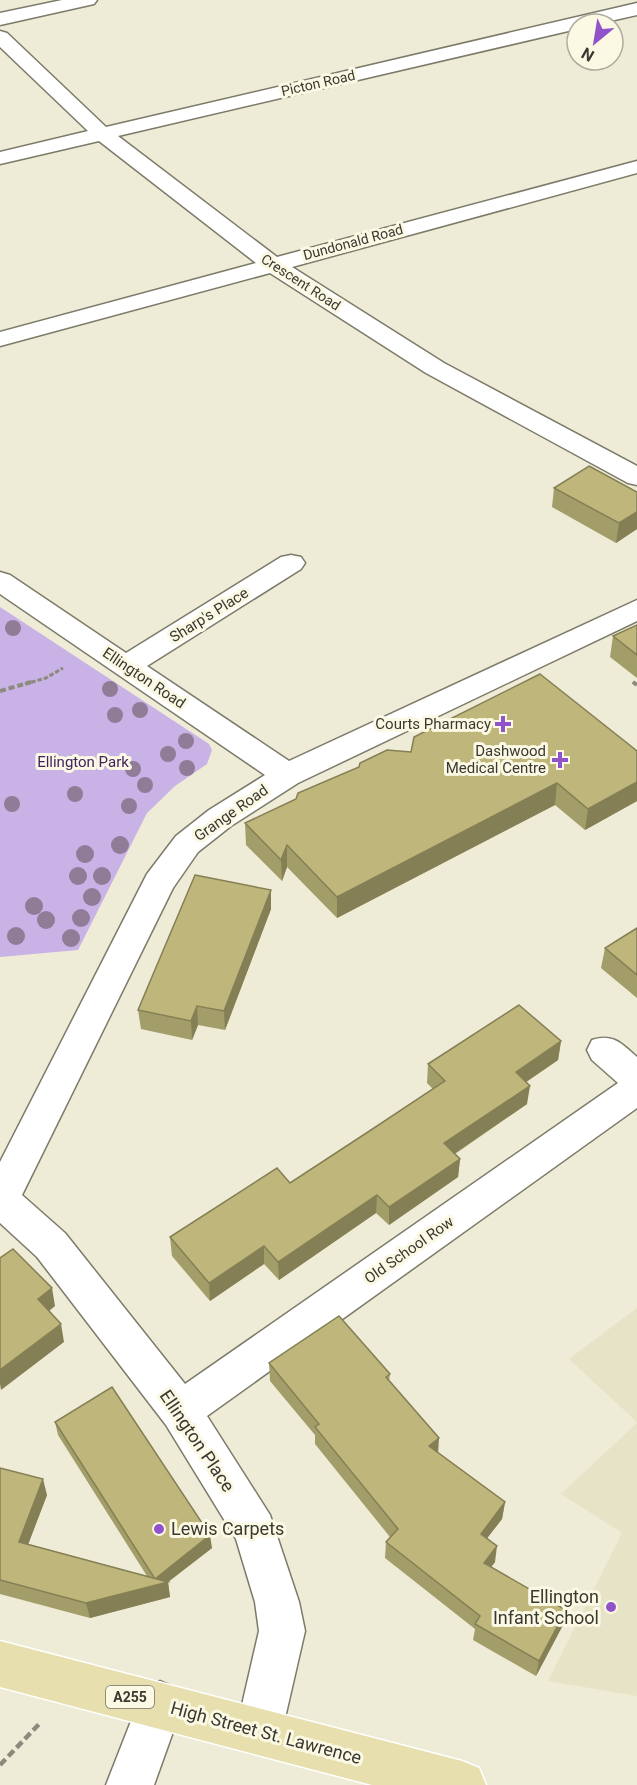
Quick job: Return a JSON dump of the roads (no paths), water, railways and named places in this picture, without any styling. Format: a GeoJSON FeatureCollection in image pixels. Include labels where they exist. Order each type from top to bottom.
{"type":"FeatureCollection","features":[{"type":"Feature","properties":{"kind":"main road","name":"High Street St. Lawrence"},"geometry":{"type":"LineString","coordinates":[[0,1664],[160,1704],[462,1785]]}},
{"type":"Feature","properties":{"kind":"street"},"geometry":{"type":"LineString","coordinates":[[0,19],[88,0]]}},
{"type":"Feature","properties":{"kind":"street","name":"Picton Road"},"geometry":{"type":"LineString","coordinates":[[0,158],[637,9]]}},
{"type":"Feature","properties":{"kind":"street","name":"Crescent Road"},"geometry":{"type":"LineString","coordinates":[[0,36],[101,133],[271,264],[435,368],[637,477]]}},
{"type":"Feature","properties":{"kind":"street","name":"Dundonald Road"},"geometry":{"type":"LineString","coordinates":[[0,339],[637,166]]}},
{"type":"Feature","properties":{"kind":"street","name":"Sharp's Place"},"geometry":{"type":"LineString","coordinates":[[126,666],[291,563]]}},
{"type":"Feature","properties":{"kind":"street","name":"Ellington Road"},"geometry":{"type":"LineString","coordinates":[[0,581],[287,775]]}},
{"type":"Feature","properties":{"kind":"street","name":"Grange Road"},"geometry":{"type":"LineString","coordinates":[[0,1199],[159,882],[187,844],[220,818],[287,775],[579,639],[637,609]]}},
{"type":"Feature","properties":{"kind":"street"},"geometry":{"type":"LineString","coordinates":[[605,1050],[637,1078]]}},
{"type":"Feature","properties":{"kind":"street","name":"Old School Row"},"geometry":{"type":"LineString","coordinates":[[181,1411],[637,1089]]}},
{"type":"Feature","properties":{"kind":"street","name":"Ellington Place"},"geometry":{"type":"LineString","coordinates":[[0,1199],[51,1245],[181,1411],[255,1530],[277,1602],[282,1631],[259,1731]]}},
{"type":"Feature","properties":{"kind":"street"},"geometry":{"type":"LineString","coordinates":[[130,1785],[160,1704]]}},
{"type":"Feature","properties":{"kind":"place","name":"Courts Pharmacy"},"geometry":{"type":"Point","coordinates":[503,724]}},
{"type":"Feature","properties":{"kind":"place","name":"Dashwood Medical Centre"},"geometry":{"type":"Point","coordinates":[560,760]}},
{"type":"Feature","properties":{"kind":"place","name":"Lewis Carpets"},"geometry":{"type":"Point","coordinates":[159,1529]}},
{"type":"Feature","properties":{"kind":"place","name":"Ellington Infant School"},"geometry":{"type":"Point","coordinates":[611,1607]}},
{"type":"Feature","properties":{"kind":"park label","name":"Ellington Park"},"geometry":{"type":"Point","coordinates":[83,762]}}]}
